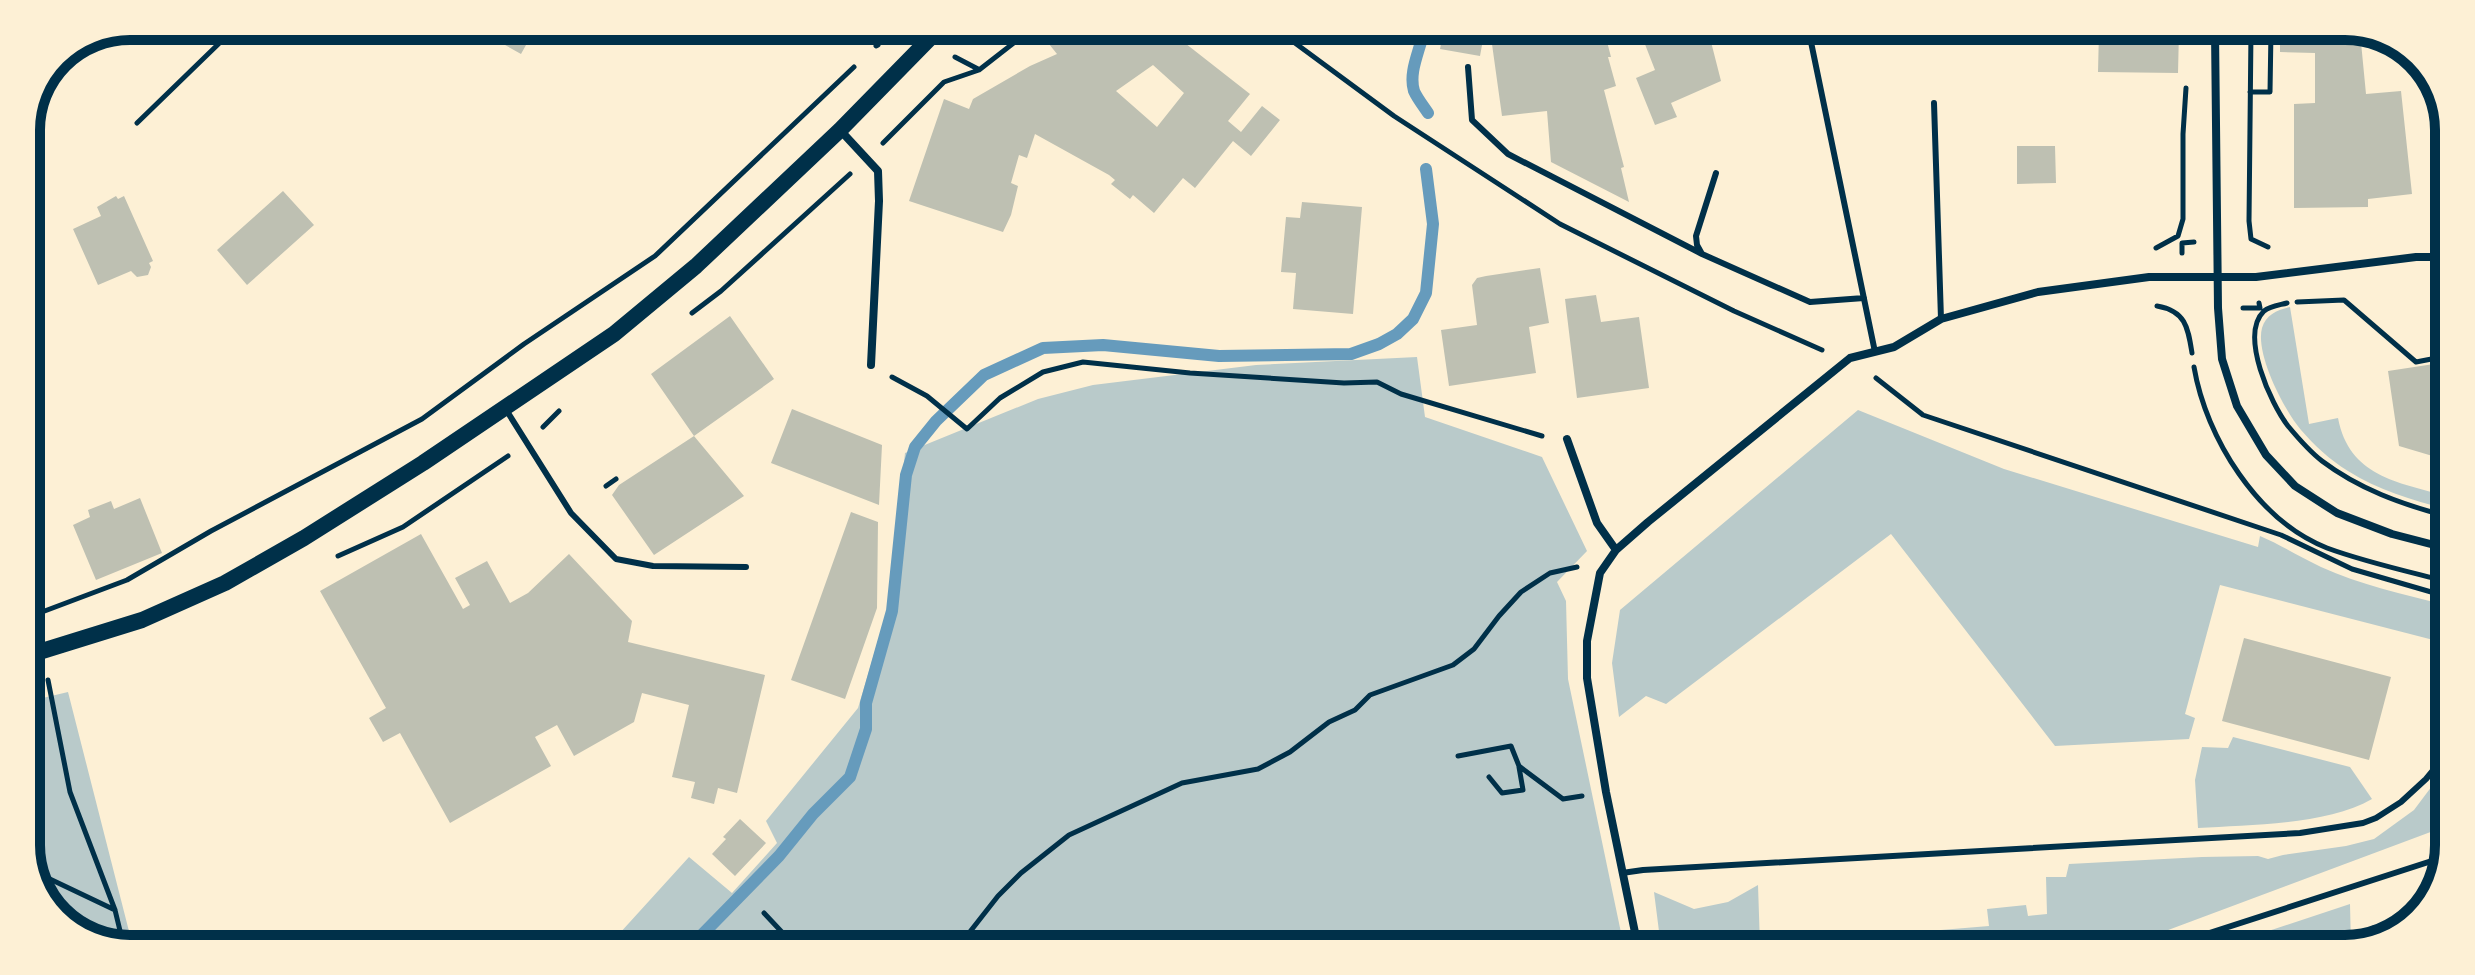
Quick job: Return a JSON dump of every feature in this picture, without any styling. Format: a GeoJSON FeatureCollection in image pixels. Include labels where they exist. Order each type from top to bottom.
{"type":"FeatureCollection","features":[{"type":"Feature","properties":{"kind":"main road"},"geometry":{"type":"LineString","coordinates":[[40,652],[142,620],[225,583],[304,538],[614,334],[696,266],[840,130],[927,41]]}},
{"type":"Feature","properties":{"kind":"street"},"geometry":{"type":"LineString","coordinates":[[2215,40],[2217,276],[2222,359],[2237,406],[2266,455],[2295,486],[2337,513],[2392,534],[2435,545]]}},
{"type":"Feature","properties":{"kind":"street"},"geometry":{"type":"LineString","coordinates":[[840,130],[878,171],[871,365]]}},
{"type":"Feature","properties":{"kind":"street"},"geometry":{"type":"LineString","coordinates":[[1635,935],[1606,792],[1587,678],[1587,641],[1600,573],[1616,550],[1850,358],[1894,347],[1941,319],[2038,292],[2149,277],[2256,277],[2435,257]]}},
{"type":"Feature","properties":{"kind":"street"},"geometry":{"type":"LineString","coordinates":[[1567,439],[1597,523],[1616,550]]}},
{"type":"Feature","properties":{"kind":"lane"},"geometry":{"type":"LineString","coordinates":[[1811,42],[1875,352]]}},
{"type":"Feature","properties":{"kind":"lane"},"geometry":{"type":"LineString","coordinates":[[1468,67],[1472,120],[1508,154],[1702,254],[1810,302],[1864,298]]}},
{"type":"Feature","properties":{"kind":"lane"},"geometry":{"type":"LineString","coordinates":[[1934,103],[1941,319]]}},
{"type":"Feature","properties":{"kind":"lane"},"geometry":{"type":"LineString","coordinates":[[1702,254],[1696,236],[1716,173]]}},
{"type":"Feature","properties":{"kind":"lane"},"geometry":{"type":"LineString","coordinates":[[505,408],[571,513],[616,559],[653,566],[746,567]]}},
{"type":"Feature","properties":{"kind":"lane"},"geometry":{"type":"LineString","coordinates":[[1622,873],[2324,830],[2363,823],[2389,811],[2435,768]]}},
{"type":"Feature","properties":{"kind":"lane"},"geometry":{"type":"LineString","coordinates":[[2203,935],[2433,861]]}},
{"type":"Feature","properties":{"kind":"path"},"geometry":{"type":"LineString","coordinates":[[137,123],[223,40]]}},
{"type":"Feature","properties":{"kind":"path"},"geometry":{"type":"LineString","coordinates":[[867,55],[878,45],[875,40]]}},
{"type":"Feature","properties":{"kind":"path"},"geometry":{"type":"LineString","coordinates":[[1291,40],[1394,116],[1560,224],[1734,311],[1821,349],[1850,358],[1923,415],[2281,535],[2352,569],[2435,593]]}},
{"type":"Feature","properties":{"kind":"path"},"geometry":{"type":"LineString","coordinates":[[2251,40],[2248,212],[2251,239],[2279,249]]}},
{"type":"Feature","properties":{"kind":"path"},"geometry":{"type":"LineString","coordinates":[[2250,92],[2270,92],[2271,40]]}},
{"type":"Feature","properties":{"kind":"path"},"geometry":{"type":"LineString","coordinates":[[40,613],[127,580],[238,516],[422,419],[524,344],[655,256],[856,65]]}},
{"type":"Feature","properties":{"kind":"path"},"geometry":{"type":"LineString","coordinates":[[2178,236],[2182,243]]}},
{"type":"Feature","properties":{"kind":"path"},"geometry":{"type":"LineString","coordinates":[[2435,358],[2416,362],[2344,300],[2290,302],[2272,306],[2261,310],[2256,326],[2255,345],[2259,364],[2274,405],[2306,447],[2345,477],[2377,494],[2435,513]]}},
{"type":"Feature","properties":{"kind":"path"},"geometry":{"type":"LineString","coordinates":[[871,365],[927,396],[967,429],[1000,398],[1043,372],[1083,362],[1190,373],[1344,383],[1377,382],[1401,394],[1537,436],[1567,439]]}},
{"type":"Feature","properties":{"kind":"path"},"geometry":{"type":"LineString","coordinates":[[606,486],[616,479]]}},
{"type":"Feature","properties":{"kind":"path"},"geometry":{"type":"LineString","coordinates":[[2281,535],[2288,525],[2325,547],[2435,578]]}},
{"type":"Feature","properties":{"kind":"path"},"geometry":{"type":"LineString","coordinates":[[966,935],[1021,873],[1069,835],[1182,783],[1258,769],[1290,752],[1329,722],[1355,710],[1370,695],[1453,665],[1474,649],[1521,592],[1550,573],[1577,567],[1600,573]]}},
{"type":"Feature","properties":{"kind":"path"},"geometry":{"type":"LineString","coordinates":[[40,677],[70,792],[115,910],[121,934]]}},
{"type":"Feature","properties":{"kind":"path"},"geometry":{"type":"LineString","coordinates":[[1458,756],[1511,746],[1519,766],[1523,790],[1502,793],[1489,777]]}},
{"type":"Feature","properties":{"kind":"path"},"geometry":{"type":"LineString","coordinates":[[1519,766],[1563,799],[1606,792]]}},
{"type":"Feature","properties":{"kind":"path"},"geometry":{"type":"LineString","coordinates":[[46,877],[115,910]]}},
{"type":"Feature","properties":{"kind":"path"},"geometry":{"type":"LineString","coordinates":[[764,913],[785,935]]}},
{"type":"Feature","properties":{"kind":"shaded area"},"geometry":{"type":"Polygon","coordinates":[[[2290,307],[2309,424],[2338,418],[2353,453],[2364,464],[2378,474],[2435,493],[2435,506],[2359,478],[2341,467],[2301,430],[2272,381],[2263,352],[2262,328],[2266,319],[2290,307]]]}},
{"type":"Feature","properties":{"kind":"shaded area"},"geometry":{"type":"Polygon","coordinates":[[[1417,357],[1425,417],[1542,457],[1587,551],[1557,582],[1566,601],[1568,679],[1621,935],[618,935],[689,857],[732,893],[777,843],[766,821],[858,708],[888,607],[905,453],[1038,399],[1093,385],[1256,365],[1417,357]]]}},
{"type":"Feature","properties":{"kind":"shaded area"},"geometry":{"type":"Polygon","coordinates":[[[1858,410],[2004,469],[2258,547],[2260,536],[2336,573],[2435,602],[2435,640],[2220,585],[2185,714],[2195,718],[2189,739],[2055,746],[1891,534],[1666,704],[1646,696],[1619,717],[1612,663],[1620,610],[1858,410]]]}},
{"type":"Feature","properties":{"kind":"shaded area"},"geometry":{"type":"Polygon","coordinates":[[[68,692],[130,935],[101,930],[75,917],[58,900],[47,880],[40,851],[40,699],[68,692]]]}},
{"type":"Feature","properties":{"kind":"shaded area"},"geometry":{"type":"Polygon","coordinates":[[[2233,737],[2350,767],[2372,799],[2354,808],[2311,819],[2198,828],[2195,780],[2202,747],[2228,748],[2233,737]]]}},
{"type":"Feature","properties":{"kind":"shaded area"},"geometry":{"type":"Polygon","coordinates":[[[2435,782],[2435,830],[2155,935],[1881,935],[1989,926],[1987,909],[2026,905],[2028,916],[2047,914],[2046,877],[2066,877],[2069,864],[2202,857],[2258,856],[2268,859],[2374,839],[2414,810],[2435,782]]]}},
{"type":"Feature","properties":{"kind":"shaded area"},"geometry":{"type":"Polygon","coordinates":[[[1758,885],[1760,935],[1659,935],[1654,892],[1694,909],[1728,902],[1758,885]]]}},
{"type":"Feature","properties":{"kind":"shaded area"},"geometry":{"type":"Polygon","coordinates":[[[2350,904],[2351,935],[2256,935],[2350,904]]]}},
{"type":"Feature","properties":{"kind":"building"},"geometry":{"type":"Polygon","coordinates":[[[496,40],[529,40],[521,54],[496,40]]]}},
{"type":"Feature","properties":{"kind":"building"},"geometry":{"type":"Polygon","coordinates":[[[1054,40],[1181,40],[1250,94],[1228,121],[1241,132],[1262,106],[1280,120],[1251,156],[1233,141],[1195,188],[1183,178],[1154,213],[1133,195],[1130,199],[1111,184],[1115,180],[1109,175],[1035,134],[1027,158],[1019,155],[1011,183],[1018,186],[1003,232],[909,201],[944,99],[969,109],[973,99],[1057,54],[1049,44],[1054,40]],[[1153,65],[1116,91],[1157,127],[1184,93],[1153,65]]]}},
{"type":"Feature","properties":{"kind":"building"},"geometry":{"type":"Polygon","coordinates":[[[1442,40],[1483,40],[1480,56],[1440,49],[1442,40]]]}},
{"type":"Feature","properties":{"kind":"building"},"geometry":{"type":"Polygon","coordinates":[[[1491,40],[1607,40],[1616,86],[1604,90],[1624,167],[1621,168],[1629,202],[1551,162],[1547,111],[1502,116],[1491,40]]]}},
{"type":"Feature","properties":{"kind":"building"},"geometry":{"type":"Polygon","coordinates":[[[1643,40],[1711,40],[1721,81],[1671,103],[1677,117],[1655,125],[1636,78],[1655,70],[1643,40]]]}},
{"type":"Feature","properties":{"kind":"building"},"geometry":{"type":"Polygon","coordinates":[[[2099,40],[2179,40],[2178,73],[2098,72],[2099,40]]]}},
{"type":"Feature","properties":{"kind":"building"},"geometry":{"type":"Polygon","coordinates":[[[2280,40],[2361,42],[2366,94],[2401,91],[2412,194],[2368,199],[2368,207],[2294,208],[2294,104],[2315,103],[2315,53],[2280,52],[2280,40]]]}},
{"type":"Feature","properties":{"kind":"building"},"geometry":{"type":"Polygon","coordinates":[[[2017,146],[2055,146],[2056,183],[2017,184],[2017,146]]]}},
{"type":"Feature","properties":{"kind":"building"},"geometry":{"type":"Polygon","coordinates":[[[283,191],[314,225],[247,285],[217,250],[283,191]]]}},
{"type":"Feature","properties":{"kind":"building"},"geometry":{"type":"Polygon","coordinates":[[[116,196],[118,199],[124,196],[153,261],[149,263],[148,275],[137,277],[131,271],[98,285],[73,229],[101,216],[97,207],[116,196]]]}},
{"type":"Feature","properties":{"kind":"building"},"geometry":{"type":"Polygon","coordinates":[[[1302,202],[1362,207],[1353,314],[1293,309],[1296,273],[1281,272],[1286,217],[1300,218],[1302,202]]]}},
{"type":"Feature","properties":{"kind":"building"},"geometry":{"type":"Polygon","coordinates":[[[1540,268],[1549,323],[1529,327],[1536,373],[1449,386],[1441,330],[1477,325],[1472,285],[1477,278],[1540,268]]]}},
{"type":"Feature","properties":{"kind":"building"},"geometry":{"type":"Polygon","coordinates":[[[1596,295],[1601,322],[1639,317],[1649,388],[1577,398],[1565,299],[1596,295]]]}},
{"type":"Feature","properties":{"kind":"building"},"geometry":{"type":"Polygon","coordinates":[[[730,316],[774,379],[694,436],[651,374],[730,316]]]}},
{"type":"Feature","properties":{"kind":"building"},"geometry":{"type":"Polygon","coordinates":[[[2435,364],[2435,457],[2399,446],[2388,371],[2435,364]]]}},
{"type":"Feature","properties":{"kind":"building"},"geometry":{"type":"Polygon","coordinates":[[[792,409],[882,445],[879,505],[771,463],[792,409]]]}},
{"type":"Feature","properties":{"kind":"building"},"geometry":{"type":"Polygon","coordinates":[[[694,436],[744,496],[654,555],[612,495],[619,485],[694,436]]]}},
{"type":"Feature","properties":{"kind":"building"},"geometry":{"type":"Polygon","coordinates":[[[140,498],[162,553],[96,580],[73,525],[90,517],[88,510],[111,501],[114,509],[140,498]]]}},
{"type":"Feature","properties":{"kind":"building"},"geometry":{"type":"Polygon","coordinates":[[[851,512],[878,522],[877,608],[845,699],[791,680],[851,512]]]}},
{"type":"Feature","properties":{"kind":"building"},"geometry":{"type":"Polygon","coordinates":[[[421,534],[463,609],[470,605],[455,578],[487,561],[510,603],[528,593],[569,554],[632,621],[628,642],[765,675],[737,793],[718,788],[714,804],[691,798],[695,782],[672,777],[689,705],[642,693],[634,722],[574,756],[557,725],[535,737],[551,766],[450,823],[400,733],[383,742],[369,718],[386,708],[320,591],[421,534]]]}},
{"type":"Feature","properties":{"kind":"building"},"geometry":{"type":"Polygon","coordinates":[[[2244,638],[2391,677],[2369,760],[2222,721],[2244,638]]]}},
{"type":"Feature","properties":{"kind":"building"},"geometry":{"type":"Polygon","coordinates":[[[740,819],[766,843],[735,876],[712,854],[740,819]]]}},
{"type":"Feature","properties":{"kind":"building"},"geometry":{"type":"Polygon","coordinates":[[[2372,925],[2386,925],[2380,928],[2372,931],[2372,925]]]}},
{"type":"Feature","properties":{"kind":"waterway"},"geometry":{"type":"LineString","coordinates":[[1421,40],[1413,83],[1415,94],[1428,113]]}},
{"type":"Feature","properties":{"kind":"waterway"},"geometry":{"type":"LineString","coordinates":[[702,935],[850,777],[866,729],[866,703],[892,611],[906,475],[915,447],[936,421],[984,375],[1043,348],[1103,345],[1219,356],[1351,354],[1379,344],[1397,334],[1413,319],[1426,293],[1433,224],[1426,169]]}}]}
